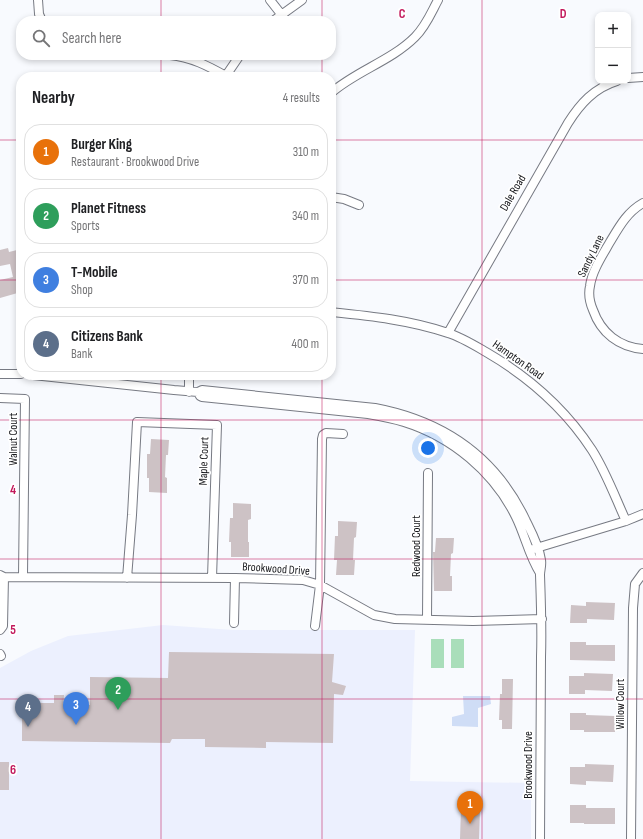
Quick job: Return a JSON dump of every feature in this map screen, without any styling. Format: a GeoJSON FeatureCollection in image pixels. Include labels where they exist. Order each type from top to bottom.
{"type":"FeatureCollection","features":[{"type":"Feature","properties":{"kind":"street"},"geometry":{"type":"LineString","coordinates":[[38,0],[40,16]]}},
{"type":"Feature","properties":{"kind":"street"},"geometry":{"type":"LineString","coordinates":[[270,0],[281,14]]}},
{"type":"Feature","properties":{"kind":"street"},"geometry":{"type":"LineString","coordinates":[[279,16],[302,0]]}},
{"type":"Feature","properties":{"kind":"street"},"geometry":{"type":"LineString","coordinates":[[336,89],[408,43],[422,29],[438,0]]}},
{"type":"Feature","properties":{"kind":"street"},"geometry":{"type":"LineString","coordinates":[[195,60],[217,72]]}},
{"type":"Feature","properties":{"kind":"street"},"geometry":{"type":"LineString","coordinates":[[228,72],[237,60]]}},
{"type":"Feature","properties":{"kind":"street"},"geometry":{"type":"LineString","coordinates":[[631,78],[643,77]]}},
{"type":"Feature","properties":{"kind":"street","name":"Dale Road"},"geometry":{"type":"LineString","coordinates":[[448,333],[568,123],[576,111],[590,96],[599,89],[610,84]]}},
{"type":"Feature","properties":{"kind":"street"},"geometry":{"type":"LineString","coordinates":[[336,198],[344,199],[359,205]]}},
{"type":"Feature","properties":{"kind":"street","name":"Sandy Lane"},"geometry":{"type":"LineString","coordinates":[[643,203],[631,211],[609,245],[592,276],[589,294],[590,302],[597,322],[604,331],[618,342],[633,348],[643,349]]}},
{"type":"Feature","properties":{"kind":"street","name":"Hampton Road"},"geometry":{"type":"LineString","coordinates":[[336,313],[387,318],[448,333],[473,344],[508,365],[529,380],[554,403],[593,451],[612,488],[626,521]]}},
{"type":"Feature","properties":{"kind":"street"},"geometry":{"type":"LineString","coordinates":[[0,374],[16,374]]}},
{"type":"Feature","properties":{"kind":"street","name":"Brookwood Drive"},"geometry":{"type":"LineString","coordinates":[[111,380],[194,392],[202,390],[375,408],[396,412],[427,423],[445,432],[462,443],[483,461],[500,479],[522,511],[538,547],[541,562],[542,619],[540,839]]}},
{"type":"Feature","properties":{"kind":"street"},"geometry":{"type":"LineString","coordinates":[[190,380],[194,392]]}},
{"type":"Feature","properties":{"kind":"street","name":"Brookwood Drive"},"geometry":{"type":"LineString","coordinates":[[194,392],[202,397],[368,414],[391,418],[421,428],[455,447],[476,464],[491,479],[517,518],[535,566],[540,573]]}},
{"type":"Feature","properties":{"kind":"street","name":"Walnut Court"},"geometry":{"type":"LineString","coordinates":[[0,398],[25,399],[23,576]]}},
{"type":"Feature","properties":{"kind":"street","name":"Maple Court"},"geometry":{"type":"LineString","coordinates":[[127,578],[137,422],[217,425],[212,578]]}},
{"type":"Feature","properties":{"kind":"street"},"geometry":{"type":"LineString","coordinates":[[314,626],[320,586],[322,534],[322,439],[323,435],[326,433],[343,434]]}},
{"type":"Feature","properties":{"kind":"street","name":"Redwood Court"},"geometry":{"type":"LineString","coordinates":[[427,620],[428,473]]}},
{"type":"Feature","properties":{"kind":"street"},"geometry":{"type":"LineString","coordinates":[[529,550],[626,521],[643,514]]}},
{"type":"Feature","properties":{"kind":"street","name":"Willow Court"},"geometry":{"type":"LineString","coordinates":[[631,839],[633,608],[635,584],[643,573]]}},
{"type":"Feature","properties":{"kind":"street"},"geometry":{"type":"LineString","coordinates":[[0,630],[3,626],[2,576]]}},
{"type":"Feature","properties":{"kind":"street","name":"Brookwood Drive"},"geometry":{"type":"LineString","coordinates":[[2,576],[303,580],[320,586],[374,615],[395,619],[542,619]]}},
{"type":"Feature","properties":{"kind":"street"},"geometry":{"type":"LineString","coordinates":[[234,622],[235,578]]}},
{"type":"Feature","properties":{"kind":"shaded area"},"geometry":{"type":"Polygon","coordinates":[[[163,625],[233,630],[415,630],[410,781],[531,783],[531,839],[0,839],[0,668],[31,651],[68,636],[163,625]]]}},
{"type":"Feature","properties":{"kind":"green space"},"geometry":{"type":"Polygon","coordinates":[[[431,639],[444,639],[444,668],[431,668],[431,639]]]}},
{"type":"Feature","properties":{"kind":"green space"},"geometry":{"type":"Polygon","coordinates":[[[451,639],[464,639],[464,668],[451,668],[451,639]]]}},
{"type":"Feature","properties":{"kind":"water"},"geometry":{"type":"Polygon","coordinates":[[[463,696],[490,696],[491,704],[478,708],[478,727],[452,726],[452,717],[464,714],[463,696]]]}},
{"type":"Feature","properties":{"kind":"building"},"geometry":{"type":"Polygon","coordinates":[[[8,248],[9,252],[16,250],[16,293],[0,298],[0,280],[13,277],[10,264],[0,266],[0,250],[8,248]]]}},
{"type":"Feature","properties":{"kind":"building"},"geometry":{"type":"Polygon","coordinates":[[[151,439],[169,440],[168,455],[166,455],[165,477],[167,478],[167,493],[149,492],[149,478],[147,478],[147,454],[150,454],[151,439]]]}},
{"type":"Feature","properties":{"kind":"building"},"geometry":{"type":"Polygon","coordinates":[[[233,503],[251,504],[251,519],[248,520],[249,557],[231,557],[231,542],[229,542],[230,518],[233,518],[233,503]]]}},
{"type":"Feature","properties":{"kind":"building"},"geometry":{"type":"Polygon","coordinates":[[[338,521],[357,522],[356,537],[354,538],[354,575],[336,575],[337,560],[334,560],[335,536],[338,536],[338,521]]]}},
{"type":"Feature","properties":{"kind":"building"},"geometry":{"type":"Polygon","coordinates":[[[436,538],[454,538],[453,553],[451,554],[450,576],[452,576],[452,591],[434,591],[433,552],[435,552],[436,538]]]}},
{"type":"Feature","properties":{"kind":"building"},"geometry":{"type":"Polygon","coordinates":[[[586,602],[615,603],[614,620],[587,619],[587,623],[570,623],[571,605],[586,606],[586,602]]]}},
{"type":"Feature","properties":{"kind":"building"},"geometry":{"type":"Polygon","coordinates":[[[570,642],[586,642],[586,645],[615,645],[615,661],[570,660],[570,642]]]}},
{"type":"Feature","properties":{"kind":"building"},"geometry":{"type":"Polygon","coordinates":[[[169,652],[334,654],[332,682],[346,686],[343,695],[334,694],[333,743],[266,742],[266,748],[205,747],[205,739],[172,739],[170,743],[22,741],[22,703],[54,703],[54,695],[64,695],[63,705],[90,705],[90,677],[168,678],[169,652]]]}},
{"type":"Feature","properties":{"kind":"building"},"geometry":{"type":"Polygon","coordinates":[[[584,673],[613,674],[612,691],[585,690],[585,694],[569,694],[569,676],[584,676],[584,673]]]}},
{"type":"Feature","properties":{"kind":"building"},"geometry":{"type":"Polygon","coordinates":[[[502,679],[513,679],[512,729],[502,729],[502,720],[499,720],[502,679]]]}},
{"type":"Feature","properties":{"kind":"building"},"geometry":{"type":"Polygon","coordinates":[[[570,713],[615,716],[615,732],[584,732],[584,730],[570,730],[570,713]]]}},
{"type":"Feature","properties":{"kind":"building"},"geometry":{"type":"Polygon","coordinates":[[[0,762],[9,762],[9,790],[0,790],[0,762]]]}},
{"type":"Feature","properties":{"kind":"building"},"geometry":{"type":"Polygon","coordinates":[[[585,764],[614,765],[613,782],[586,781],[586,785],[570,784],[570,767],[585,767],[585,764]]]}},
{"type":"Feature","properties":{"kind":"building"},"geometry":{"type":"Polygon","coordinates":[[[570,805],[586,805],[586,808],[615,808],[615,824],[570,823],[570,805]]]}},
{"type":"Feature","properties":{"kind":"building"},"geometry":{"type":"Polygon","coordinates":[[[461,809],[480,809],[479,839],[460,839],[461,809]]]}},
{"type":"Feature","properties":{"kind":"place","name":"Planet Fitness"},"geometry":{"type":"Point","coordinates":[118,710]}},
{"type":"Feature","properties":{"kind":"place","name":"T-Mobile"},"geometry":{"type":"Point","coordinates":[76,725]}},
{"type":"Feature","properties":{"kind":"place","name":"Citizens Bank"},"geometry":{"type":"Point","coordinates":[28,727]}},
{"type":"Feature","properties":{"kind":"place","name":"Burger King"},"geometry":{"type":"Point","coordinates":[470,824]}}]}
